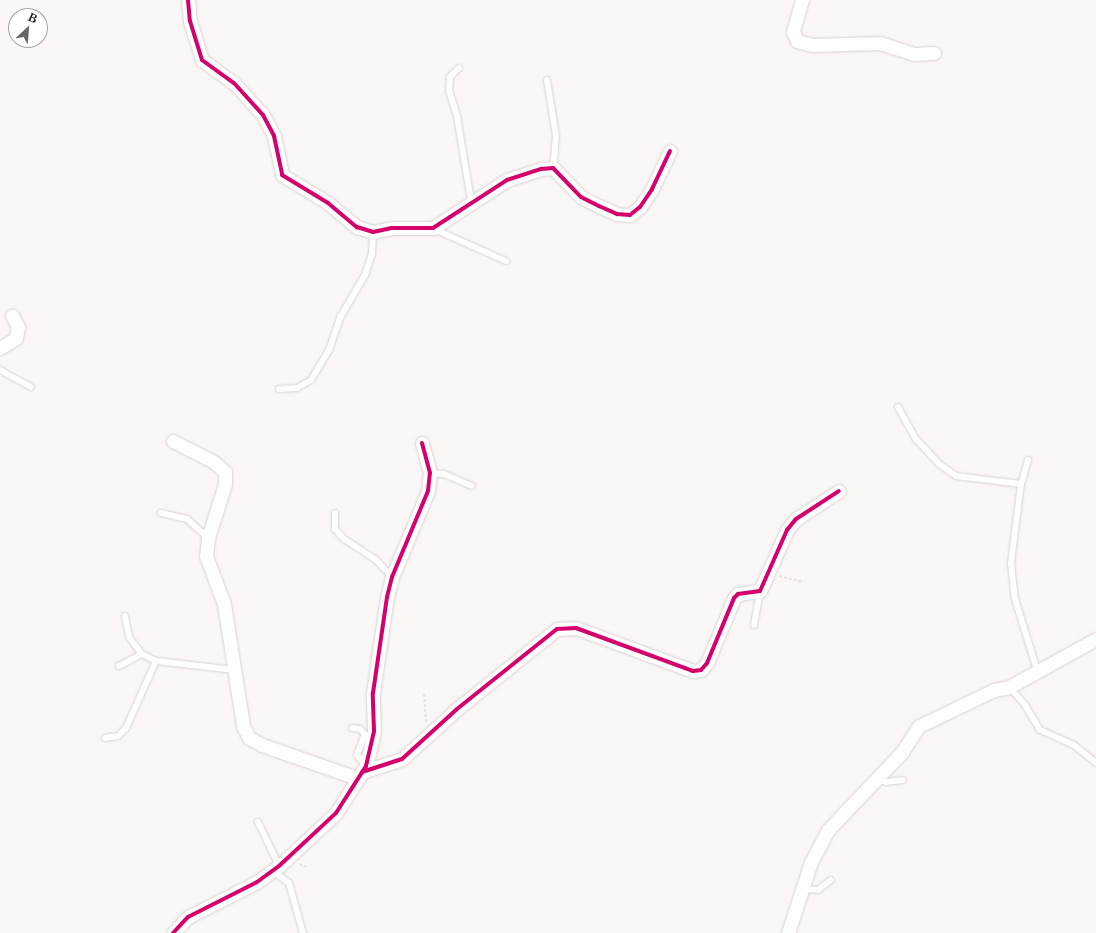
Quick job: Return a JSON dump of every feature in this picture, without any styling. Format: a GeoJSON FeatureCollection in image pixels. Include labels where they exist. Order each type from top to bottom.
{"type":"FeatureCollection","features":[{"type":"Feature","properties":{"kind":"street"},"geometry":{"type":"LineString","coordinates":[[188,0],[190,21],[202,60],[234,83],[263,114],[274,136],[282,175],[317,196],[357,227],[373,232],[433,228],[471,201],[507,180],[541,169],[553,168],[581,197],[617,214],[630,215],[640,208],[652,189],[670,151]]}},
{"type":"Feature","properties":{"kind":"street"},"geometry":{"type":"LineString","coordinates":[[802,0],[793,32],[797,42],[812,45],[880,43],[914,54],[934,53]]}},
{"type":"Feature","properties":{"kind":"street"},"geometry":{"type":"LineString","coordinates":[[0,348],[16,338],[18,327],[12,315]]}},
{"type":"Feature","properties":{"kind":"street"},"geometry":{"type":"LineString","coordinates":[[174,441],[214,462],[225,472],[225,484],[208,538],[206,556],[224,604],[242,726],[249,738],[361,772],[402,759],[557,629],[576,628],[693,671],[701,670],[707,663],[734,598],[738,594],[760,591],[770,574],[773,558],[787,530],[796,519],[839,491]]}},
{"type":"Feature","properties":{"kind":"street"},"geometry":{"type":"LineString","coordinates":[[173,933],[188,917],[257,882],[275,868],[336,813],[361,772],[374,731],[373,693],[392,576],[428,492],[430,473],[422,443]]}},
{"type":"Feature","properties":{"kind":"street"},"geometry":{"type":"LineString","coordinates":[[788,933],[804,889],[811,862],[828,830],[874,779],[902,752],[919,726],[994,690],[1009,688],[1037,670],[1096,639]]}},
{"type":"Feature","properties":{"kind":"lane"},"geometry":{"type":"LineString","coordinates":[[459,68],[450,77],[449,90],[457,116],[471,201]]}},
{"type":"Feature","properties":{"kind":"lane"},"geometry":{"type":"LineString","coordinates":[[547,80],[556,136],[553,168]]}},
{"type":"Feature","properties":{"kind":"lane"},"geometry":{"type":"LineString","coordinates":[[433,228],[506,261]]}},
{"type":"Feature","properties":{"kind":"lane"},"geometry":{"type":"LineString","coordinates":[[279,389],[297,388],[311,380],[328,350],[341,316],[365,275],[372,254],[373,232]]}},
{"type":"Feature","properties":{"kind":"lane"},"geometry":{"type":"LineString","coordinates":[[0,370],[31,387]]}},
{"type":"Feature","properties":{"kind":"lane"},"geometry":{"type":"LineString","coordinates":[[898,407],[916,439],[938,464],[956,476],[1021,484]]}},
{"type":"Feature","properties":{"kind":"lane"},"geometry":{"type":"LineString","coordinates":[[1028,460],[1021,484],[1011,563],[1014,599],[1037,670]]}},
{"type":"Feature","properties":{"kind":"lane"},"geometry":{"type":"LineString","coordinates":[[430,473],[444,474],[472,486]]}},
{"type":"Feature","properties":{"kind":"lane"},"geometry":{"type":"LineString","coordinates":[[161,513],[187,519],[208,538]]}},
{"type":"Feature","properties":{"kind":"lane"},"geometry":{"type":"LineString","coordinates":[[335,513],[335,529],[344,539],[376,560],[392,576]]}},
{"type":"Feature","properties":{"kind":"lane"},"geometry":{"type":"LineString","coordinates":[[754,625],[760,591]]}},
{"type":"Feature","properties":{"kind":"lane"},"geometry":{"type":"LineString","coordinates":[[125,616],[129,637],[142,654],[156,660],[234,670]]}},
{"type":"Feature","properties":{"kind":"lane"},"geometry":{"type":"LineString","coordinates":[[119,666],[142,654]]}},
{"type":"Feature","properties":{"kind":"lane"},"geometry":{"type":"LineString","coordinates":[[106,738],[118,736],[126,728],[156,660]]}},
{"type":"Feature","properties":{"kind":"lane"},"geometry":{"type":"LineString","coordinates":[[1009,688],[1025,705],[1040,730],[1074,745],[1096,763]]}},
{"type":"Feature","properties":{"kind":"lane"},"geometry":{"type":"LineString","coordinates":[[352,728],[360,729],[365,734],[357,755],[361,772]]}},
{"type":"Feature","properties":{"kind":"lane"},"geometry":{"type":"LineString","coordinates":[[874,779],[886,782],[903,780]]}},
{"type":"Feature","properties":{"kind":"lane"},"geometry":{"type":"LineString","coordinates":[[258,822],[275,868],[289,883],[303,933]]}},
{"type":"Feature","properties":{"kind":"lane"},"geometry":{"type":"LineString","coordinates":[[804,889],[818,890],[831,880]]}},
{"type":"Feature","properties":{"kind":"path"},"geometry":{"type":"LineString","coordinates":[[770,574],[803,582]]}},
{"type":"Feature","properties":{"kind":"path"},"geometry":{"type":"LineString","coordinates":[[424,694],[428,737]]}},
{"type":"Feature","properties":{"kind":"cycle path"},"geometry":{"type":"LineString","coordinates":[[188,0],[190,21],[202,60],[234,83],[263,115],[274,136],[282,175],[328,203],[357,227],[373,232],[392,228],[433,228],[507,180],[541,169],[553,168],[581,197],[617,214],[630,215],[640,207],[652,189],[670,151]]}},
{"type":"Feature","properties":{"kind":"cycle path"},"geometry":{"type":"LineString","coordinates":[[173,933],[188,917],[257,882],[279,866],[336,813],[366,766],[374,731],[373,693],[387,597],[392,577],[428,491],[430,473],[422,443]]}},
{"type":"Feature","properties":{"kind":"cycle path"},"geometry":{"type":"LineString","coordinates":[[362,772],[402,759],[457,709],[557,629],[576,628],[693,671],[701,670],[707,663],[734,598],[738,594],[760,591],[787,530],[796,519],[839,491]]}}]}
